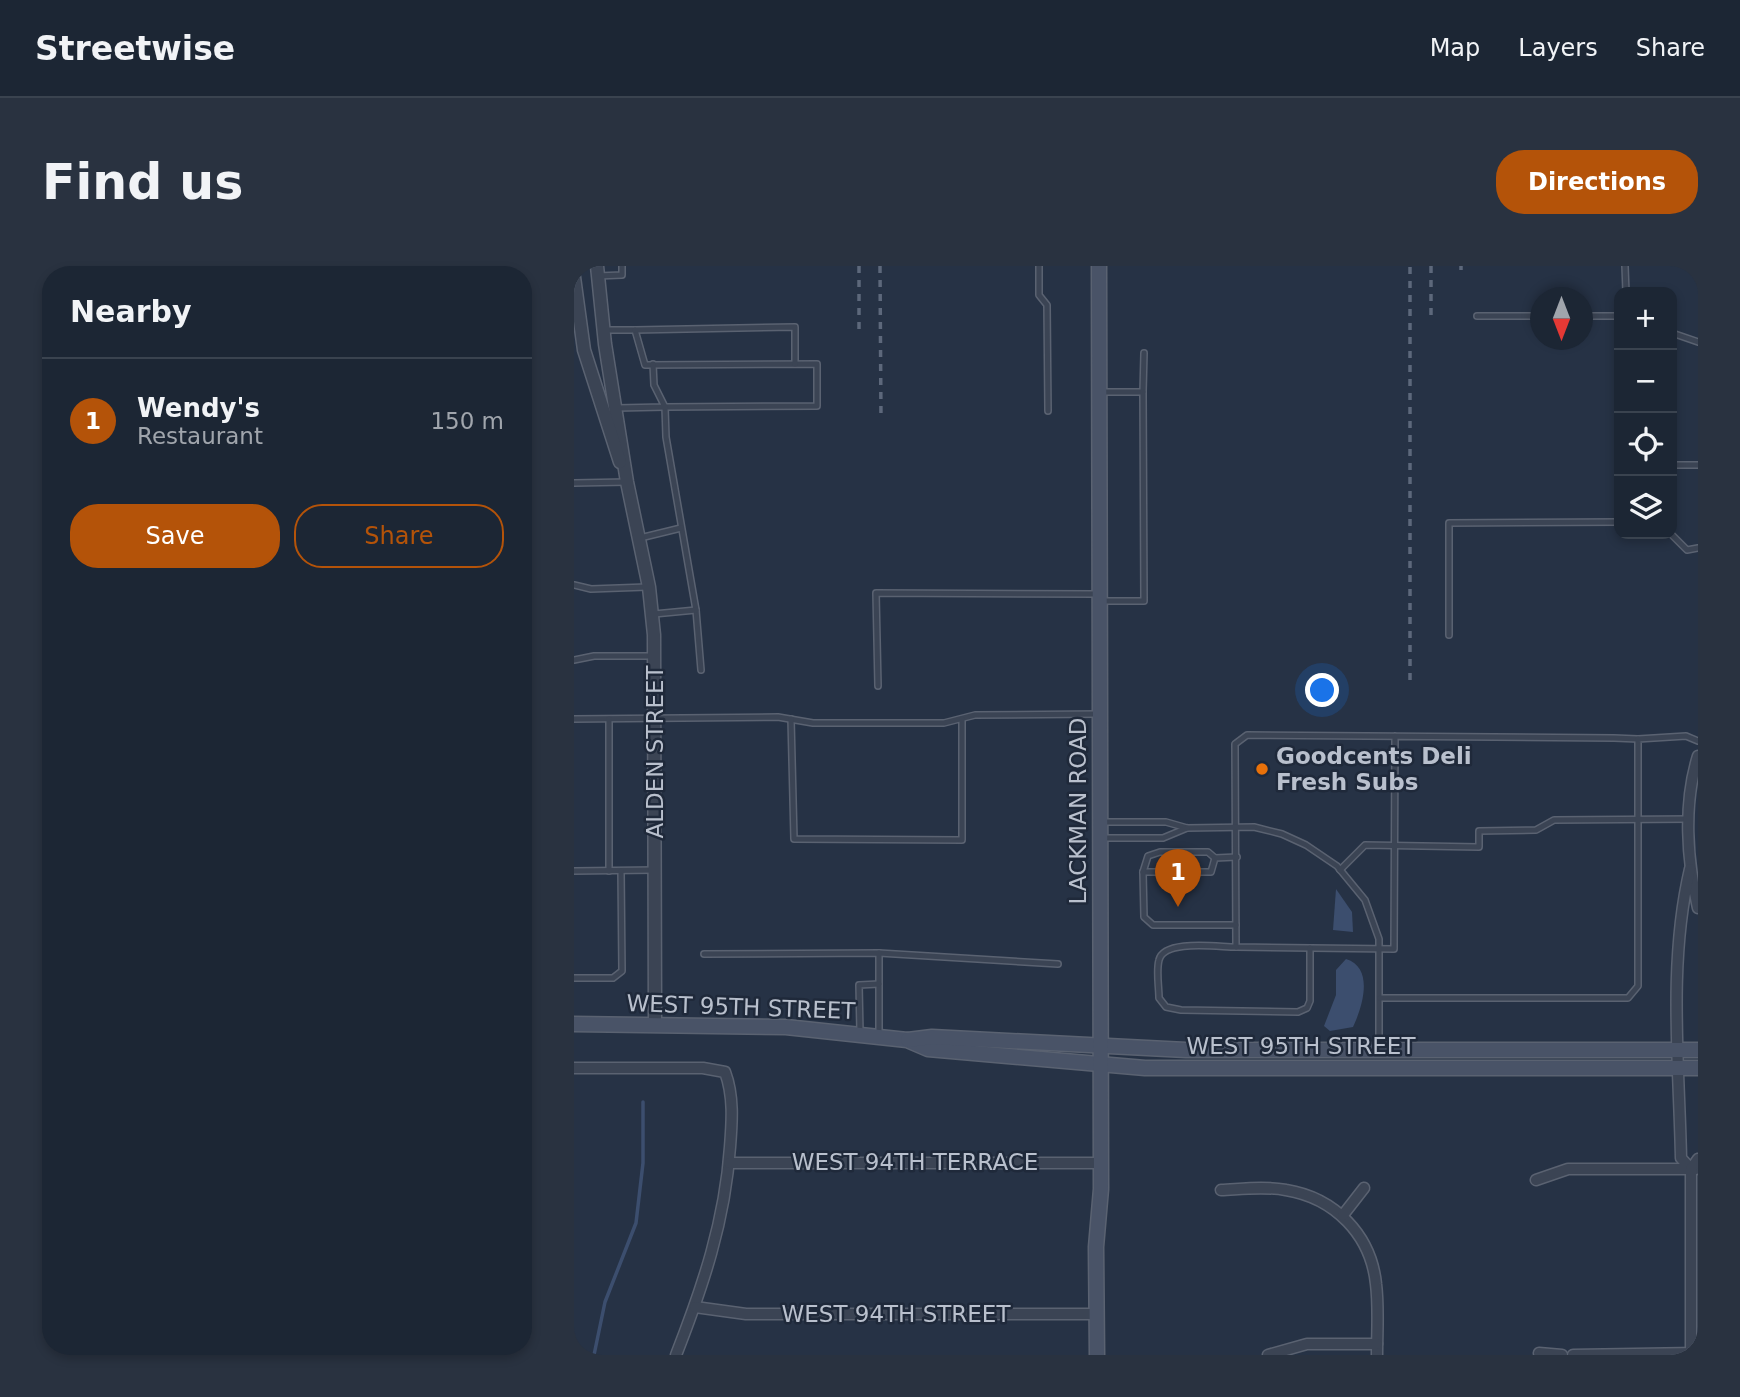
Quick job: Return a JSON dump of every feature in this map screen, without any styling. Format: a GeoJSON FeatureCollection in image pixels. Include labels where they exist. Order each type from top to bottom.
{"type":"FeatureCollection","features":[{"type":"Feature","properties":{"kind":"main road","name":"LACKMAN ROAD"},"geometry":{"type":"LineString","coordinates":[[1097,1355],[1101,1163],[1099,266]]}},
{"type":"Feature","properties":{"kind":"main road","name":"WEST 95TH STREET"},"geometry":{"type":"LineString","coordinates":[[574,1024],[786,1027],[907,1040],[932,1037],[1186,1049],[1698,1050]]}},
{"type":"Feature","properties":{"kind":"main road","name":"WEST 95TH STREET"},"geometry":{"type":"LineString","coordinates":[[907,1040],[928,1049],[1101,1065],[1254,1070],[1698,1068]]}},
{"type":"Feature","properties":{"kind":"street","name":"ALDEN STREET"},"geometry":{"type":"LineString","coordinates":[[597,271],[627,482],[652,614],[655,718],[655,1024]]}},
{"type":"Feature","properties":{"kind":"street","name":"ALDEN STREET"},"geometry":{"type":"LineString","coordinates":[[574,277],[584,350],[596,397],[627,482]]}},
{"type":"Feature","properties":{"kind":"street"},"geometry":{"type":"LineString","coordinates":[[1698,756],[1692,784],[1690,819],[1690,869],[1698,908]]}},
{"type":"Feature","properties":{"kind":"street"},"geometry":{"type":"LineString","coordinates":[[1690,869],[1680,910],[1676,957],[1681,1158],[1696,1166]]}},
{"type":"Feature","properties":{"kind":"street"},"geometry":{"type":"LineString","coordinates":[[574,1068],[703,1068],[725,1072],[730,1087],[729,1163],[715,1246],[676,1355]]}},
{"type":"Feature","properties":{"kind":"street","name":"WEST 94TH TERRACE"},"geometry":{"type":"LineString","coordinates":[[729,1163],[1101,1163]]}},
{"type":"Feature","properties":{"kind":"street"},"geometry":{"type":"LineString","coordinates":[[1536,1180],[1568,1169],[1696,1166]]}},
{"type":"Feature","properties":{"kind":"street"},"geometry":{"type":"LineString","coordinates":[[1573,1355],[1693,1354],[1696,1166]]}},
{"type":"Feature","properties":{"kind":"street"},"geometry":{"type":"LineString","coordinates":[[1343,1215],[1364,1188]]}},
{"type":"Feature","properties":{"kind":"street"},"geometry":{"type":"LineString","coordinates":[[1221,1190],[1285,1189],[1321,1201],[1343,1215],[1362,1241],[1373,1268],[1378,1300],[1377,1349],[1307,1344],[1268,1355]]}},
{"type":"Feature","properties":{"kind":"street","name":"WEST 94TH STREET"},"geometry":{"type":"LineString","coordinates":[[695,1307],[747,1314],[1097,1314]]}},
{"type":"Feature","properties":{"kind":"street"},"geometry":{"type":"LineString","coordinates":[[1539,1353],[1562,1355]]}},
{"type":"Feature","properties":{"kind":"lane"},"geometry":{"type":"LineString","coordinates":[[597,271],[622,275],[622,266]]}},
{"type":"Feature","properties":{"kind":"lane"},"geometry":{"type":"LineString","coordinates":[[1039,266],[1039,295],[1047,305],[1048,411]]}},
{"type":"Feature","properties":{"kind":"lane"},"geometry":{"type":"LineString","coordinates":[[1625,266],[1626,287]]}},
{"type":"Feature","properties":{"kind":"lane"},"geometry":{"type":"LineString","coordinates":[[1478,316],[1530,316]]}},
{"type":"Feature","properties":{"kind":"lane"},"geometry":{"type":"LineString","coordinates":[[1593,316],[1614,316]]}},
{"type":"Feature","properties":{"kind":"lane"},"geometry":{"type":"LineString","coordinates":[[604,330],[795,327],[795,364]]}},
{"type":"Feature","properties":{"kind":"lane"},"geometry":{"type":"LineString","coordinates":[[617,408],[817,406],[817,363],[645,365],[635,330]]}},
{"type":"Feature","properties":{"kind":"lane"},"geometry":{"type":"LineString","coordinates":[[1677,335],[1698,342]]}},
{"type":"Feature","properties":{"kind":"lane"},"geometry":{"type":"LineString","coordinates":[[878,686],[876,593],[1144,601],[1144,353]]}},
{"type":"Feature","properties":{"kind":"lane"},"geometry":{"type":"LineString","coordinates":[[653,365],[654,385],[666,407],[666,437],[696,610],[701,670]]}},
{"type":"Feature","properties":{"kind":"lane"},"geometry":{"type":"LineString","coordinates":[[1099,392],[1143,392]]}},
{"type":"Feature","properties":{"kind":"lane"},"geometry":{"type":"LineString","coordinates":[[1677,466],[1698,465]]}},
{"type":"Feature","properties":{"kind":"lane"},"geometry":{"type":"LineString","coordinates":[[574,484],[627,482]]}},
{"type":"Feature","properties":{"kind":"lane"},"geometry":{"type":"LineString","coordinates":[[1449,635],[1449,523],[1614,522]]}},
{"type":"Feature","properties":{"kind":"lane"},"geometry":{"type":"LineString","coordinates":[[639,538],[681,528]]}},
{"type":"Feature","properties":{"kind":"lane"},"geometry":{"type":"LineString","coordinates":[[1676,539],[1687,550],[1698,548]]}},
{"type":"Feature","properties":{"kind":"lane"},"geometry":{"type":"LineString","coordinates":[[574,585],[590,589],[649,587]]}},
{"type":"Feature","properties":{"kind":"lane"},"geometry":{"type":"LineString","coordinates":[[652,614],[696,610]]}},
{"type":"Feature","properties":{"kind":"lane"},"geometry":{"type":"LineString","coordinates":[[574,660],[594,656],[654,656]]}},
{"type":"Feature","properties":{"kind":"lane"},"geometry":{"type":"LineString","coordinates":[[574,719],[791,719],[813,723],[944,723],[975,715],[1100,714]]}},
{"type":"Feature","properties":{"kind":"lane"},"geometry":{"type":"LineString","coordinates":[[609,719],[610,871]]}},
{"type":"Feature","properties":{"kind":"lane"},"geometry":{"type":"LineString","coordinates":[[791,719],[794,839],[962,840],[962,719]]}},
{"type":"Feature","properties":{"kind":"lane"},"geometry":{"type":"LineString","coordinates":[[1236,947],[1235,744],[1247,735],[1638,739],[1686,736],[1698,741]]}},
{"type":"Feature","properties":{"kind":"lane"},"geometry":{"type":"LineString","coordinates":[[1310,948],[1307,1008],[1298,1012],[1181,1010],[1166,1007],[1159,999],[1159,959],[1165,950],[1189,946],[1394,949],[1395,736]]}},
{"type":"Feature","properties":{"kind":"lane"},"geometry":{"type":"LineString","coordinates":[[1380,999],[1628,999],[1638,986],[1638,739]]}},
{"type":"Feature","properties":{"kind":"lane"},"geometry":{"type":"LineString","coordinates":[[1340,870],[1365,845],[1479,848],[1479,831],[1536,830],[1554,820],[1690,819]]}},
{"type":"Feature","properties":{"kind":"lane"},"geometry":{"type":"LineString","coordinates":[[1101,822],[1166,822],[1188,828]]}},
{"type":"Feature","properties":{"kind":"lane"},"geometry":{"type":"LineString","coordinates":[[1101,838],[1163,838],[1188,828],[1236,825],[1282,834],[1306,845],[1340,870],[1365,900],[1379,939],[1379,1051]]}},
{"type":"Feature","properties":{"kind":"lane"},"geometry":{"type":"LineString","coordinates":[[1236,925],[1153,925],[1144,918],[1143,872],[1148,856],[1160,852],[1208,852],[1215,858],[1237,857]]}},
{"type":"Feature","properties":{"kind":"lane"},"geometry":{"type":"LineString","coordinates":[[1143,872],[1211,872],[1215,858]]}},
{"type":"Feature","properties":{"kind":"lane"},"geometry":{"type":"LineString","coordinates":[[574,871],[655,870]]}},
{"type":"Feature","properties":{"kind":"lane"},"geometry":{"type":"LineString","coordinates":[[574,978],[613,978],[622,971],[621,871]]}},
{"type":"Feature","properties":{"kind":"lane"},"geometry":{"type":"LineString","coordinates":[[879,953],[879,1036]]}},
{"type":"Feature","properties":{"kind":"lane"},"geometry":{"type":"LineString","coordinates":[[704,954],[879,953],[1058,964]]}},
{"type":"Feature","properties":{"kind":"lane"},"geometry":{"type":"LineString","coordinates":[[860,1034],[859,985],[878,984]]}},
{"type":"Feature","properties":{"kind":"water"},"geometry":{"type":"Polygon","coordinates":[[[1336,889],[1352,912],[1353,932],[1333,930],[1336,889]]]}},
{"type":"Feature","properties":{"kind":"water"},"geometry":{"type":"Polygon","coordinates":[[[1346,959],[1361,971],[1364,989],[1360,1010],[1353,1027],[1330,1031],[1324,1026],[1336,995],[1336,970],[1346,959]]]}},
{"type":"Feature","properties":{"kind":"waterway"},"geometry":{"type":"LineString","coordinates":[[594,1355],[605,1302],[636,1223],[643,1163],[643,1102]]}},
{"type":"Feature","properties":{"kind":"railway"},"geometry":{"type":"LineString","coordinates":[[859,266],[859,335]]}},
{"type":"Feature","properties":{"kind":"railway"},"geometry":{"type":"LineString","coordinates":[[880,266],[881,419]]}},
{"type":"Feature","properties":{"kind":"railway"},"geometry":{"type":"LineString","coordinates":[[1410,266],[1410,680]]}},
{"type":"Feature","properties":{"kind":"railway"},"geometry":{"type":"LineString","coordinates":[[1431,266],[1431,315]]}},
{"type":"Feature","properties":{"kind":"place","name":"Goodcents Deli Fresh Subs"},"geometry":{"type":"Point","coordinates":[1262,769]}},
{"type":"Feature","properties":{"kind":"place","name":"Wendy's"},"geometry":{"type":"Point","coordinates":[1178,907]}}]}
